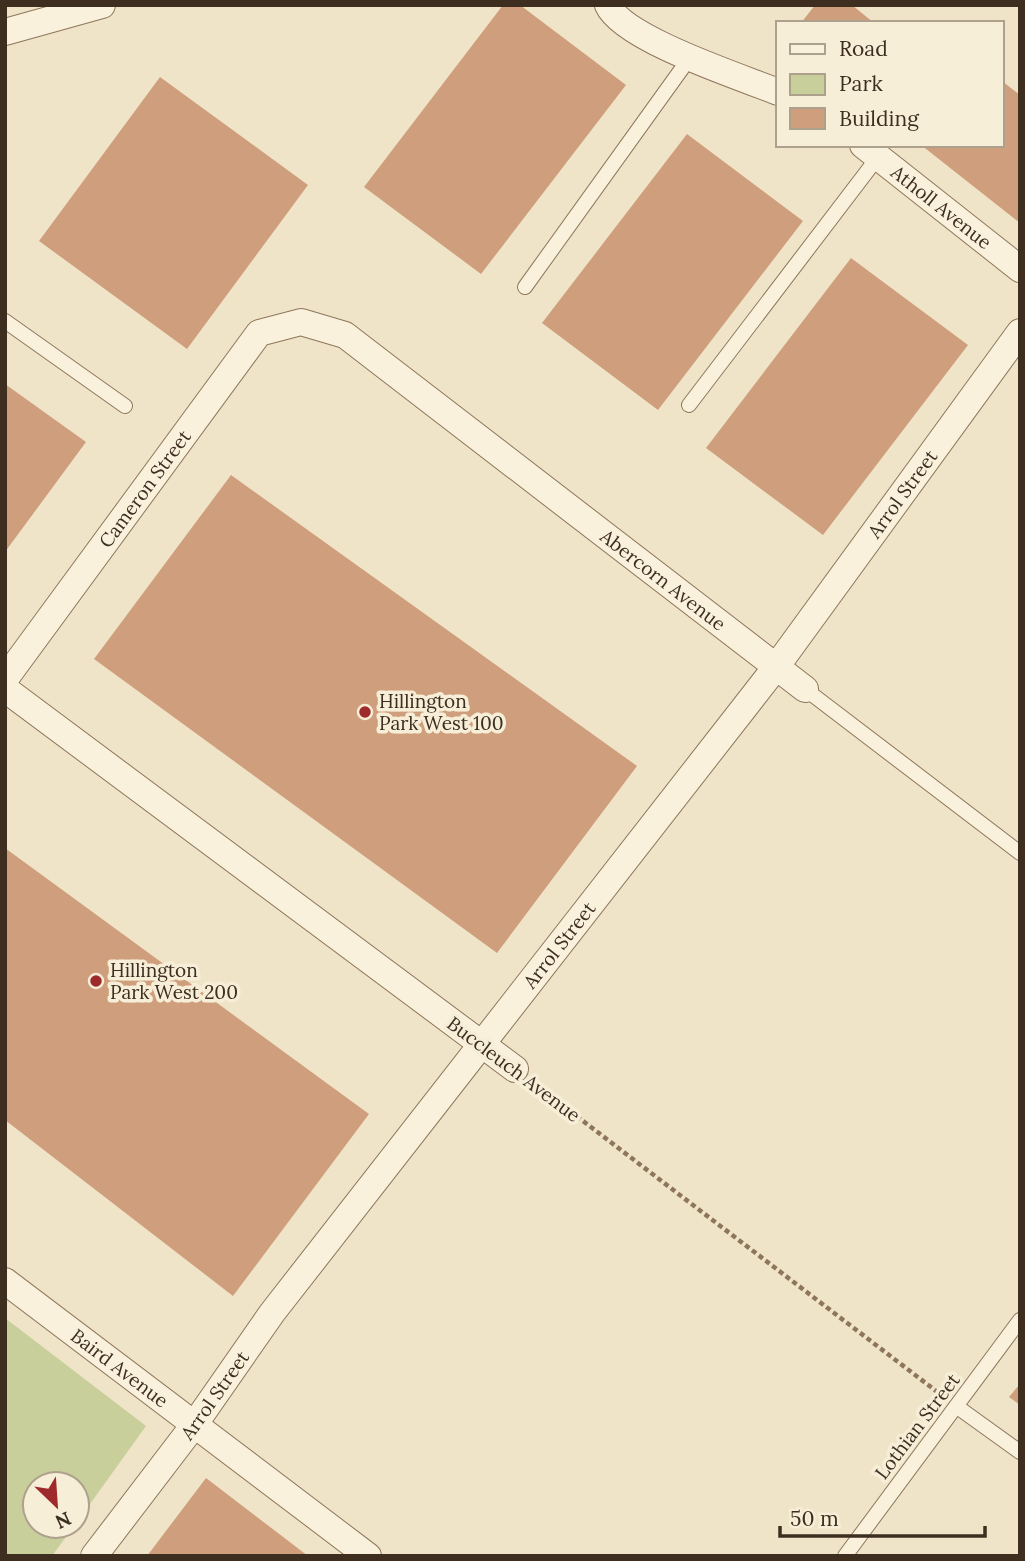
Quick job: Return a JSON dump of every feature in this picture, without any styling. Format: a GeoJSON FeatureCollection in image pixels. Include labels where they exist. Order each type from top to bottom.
{"type":"FeatureCollection","features":[{"type":"Feature","properties":{"kind":"street"},"geometry":{"type":"LineString","coordinates":[[5,32],[64,10],[102,5]]}},
{"type":"Feature","properties":{"kind":"street"},"geometry":{"type":"LineString","coordinates":[[608,5],[612,13],[642,37],[776,91]]}},
{"type":"Feature","properties":{"kind":"street","name":"Atholl Avenue"},"geometry":{"type":"LineString","coordinates":[[871,151],[1020,269]]}},
{"type":"Feature","properties":{"kind":"street","name":"Abercorn Avenue"},"geometry":{"type":"LineString","coordinates":[[301,322],[345,335],[805,689]]}},
{"type":"Feature","properties":{"kind":"street","name":"Cameron Street"},"geometry":{"type":"LineString","coordinates":[[5,679],[259,333],[301,322]]}},
{"type":"Feature","properties":{"kind":"street","name":"Arrol Street"},"geometry":{"type":"LineString","coordinates":[[94,1556],[194,1424],[272,1312],[480,1042],[776,667],[1020,331]]}},
{"type":"Feature","properties":{"kind":"street","name":"Buccleuch Avenue"},"geometry":{"type":"LineString","coordinates":[[5,690],[515,1069]]}},
{"type":"Feature","properties":{"kind":"street","name":"Baird Avenue"},"geometry":{"type":"LineString","coordinates":[[5,1282],[368,1556]]}},
{"type":"Feature","properties":{"kind":"lane"},"geometry":{"type":"LineString","coordinates":[[525,287],[691,56]]}},
{"type":"Feature","properties":{"kind":"lane"},"geometry":{"type":"LineString","coordinates":[[689,405],[871,151]]}},
{"type":"Feature","properties":{"kind":"lane"},"geometry":{"type":"LineString","coordinates":[[5,321],[125,406]]}},
{"type":"Feature","properties":{"kind":"lane","name":"Abercorn Avenue"},"geometry":{"type":"LineString","coordinates":[[805,689],[1020,853]]}},
{"type":"Feature","properties":{"kind":"lane","name":"Lothian Street"},"geometry":{"type":"LineString","coordinates":[[845,1556],[1020,1320]]}},
{"type":"Feature","properties":{"kind":"lane"},"geometry":{"type":"LineString","coordinates":[[956,1406],[1020,1452]]}},
{"type":"Feature","properties":{"kind":"path","name":"Buccleuch Avenue"},"geometry":{"type":"LineString","coordinates":[[515,1069],[956,1406]]}},
{"type":"Feature","properties":{"kind":"green space"},"geometry":{"type":"Polygon","coordinates":[[[5,1318],[146,1426],[91,1503],[91,1470],[21,1470],[21,1540],[64,1540],[52,1556],[5,1556],[5,1318]]]}},
{"type":"Feature","properties":{"kind":"building"},"geometry":{"type":"Polygon","coordinates":[[[503,5],[520,5],[626,85],[481,274],[364,187],[503,5]]]}},
{"type":"Feature","properties":{"kind":"building"},"geometry":{"type":"Polygon","coordinates":[[[815,5],[852,5],[872,21],[803,21],[815,5]]]}},
{"type":"Feature","properties":{"kind":"building"},"geometry":{"type":"Polygon","coordinates":[[[160,77],[308,185],[187,349],[39,241],[160,77]]]}},
{"type":"Feature","properties":{"kind":"building"},"geometry":{"type":"Polygon","coordinates":[[[1004,83],[1020,95],[1020,223],[924,147],[1004,147],[1004,83]]]}},
{"type":"Feature","properties":{"kind":"building"},"geometry":{"type":"Polygon","coordinates":[[[687,134],[803,221],[658,410],[542,323],[687,134]]]}},
{"type":"Feature","properties":{"kind":"building"},"geometry":{"type":"Polygon","coordinates":[[[851,258],[968,345],[823,535],[706,448],[851,258]]]}},
{"type":"Feature","properties":{"kind":"building"},"geometry":{"type":"Polygon","coordinates":[[[5,384],[86,442],[5,552],[5,384]]]}},
{"type":"Feature","properties":{"kind":"building","name":"Hillington Park West 100"},"geometry":{"type":"Polygon","coordinates":[[[231,475],[637,766],[497,953],[94,659],[231,475]]]}},
{"type":"Feature","properties":{"kind":"building","name":"Hillington Park West 200"},"geometry":{"type":"Polygon","coordinates":[[[5,848],[369,1114],[233,1296],[5,1120],[5,848]]]}},
{"type":"Feature","properties":{"kind":"building"},"geometry":{"type":"Polygon","coordinates":[[[1020,1384],[1020,1405],[1009,1397],[1020,1384]]]}},
{"type":"Feature","properties":{"kind":"building"},"geometry":{"type":"Polygon","coordinates":[[[206,1478],[308,1556],[147,1556],[206,1478]]]}},
{"type":"Feature","properties":{"kind":"place","name":"Hillington Park West 100"},"geometry":{"type":"Point","coordinates":[365,712]}},
{"type":"Feature","properties":{"kind":"place","name":"Hillington Park West 200"},"geometry":{"type":"Point","coordinates":[96,981]}}]}
